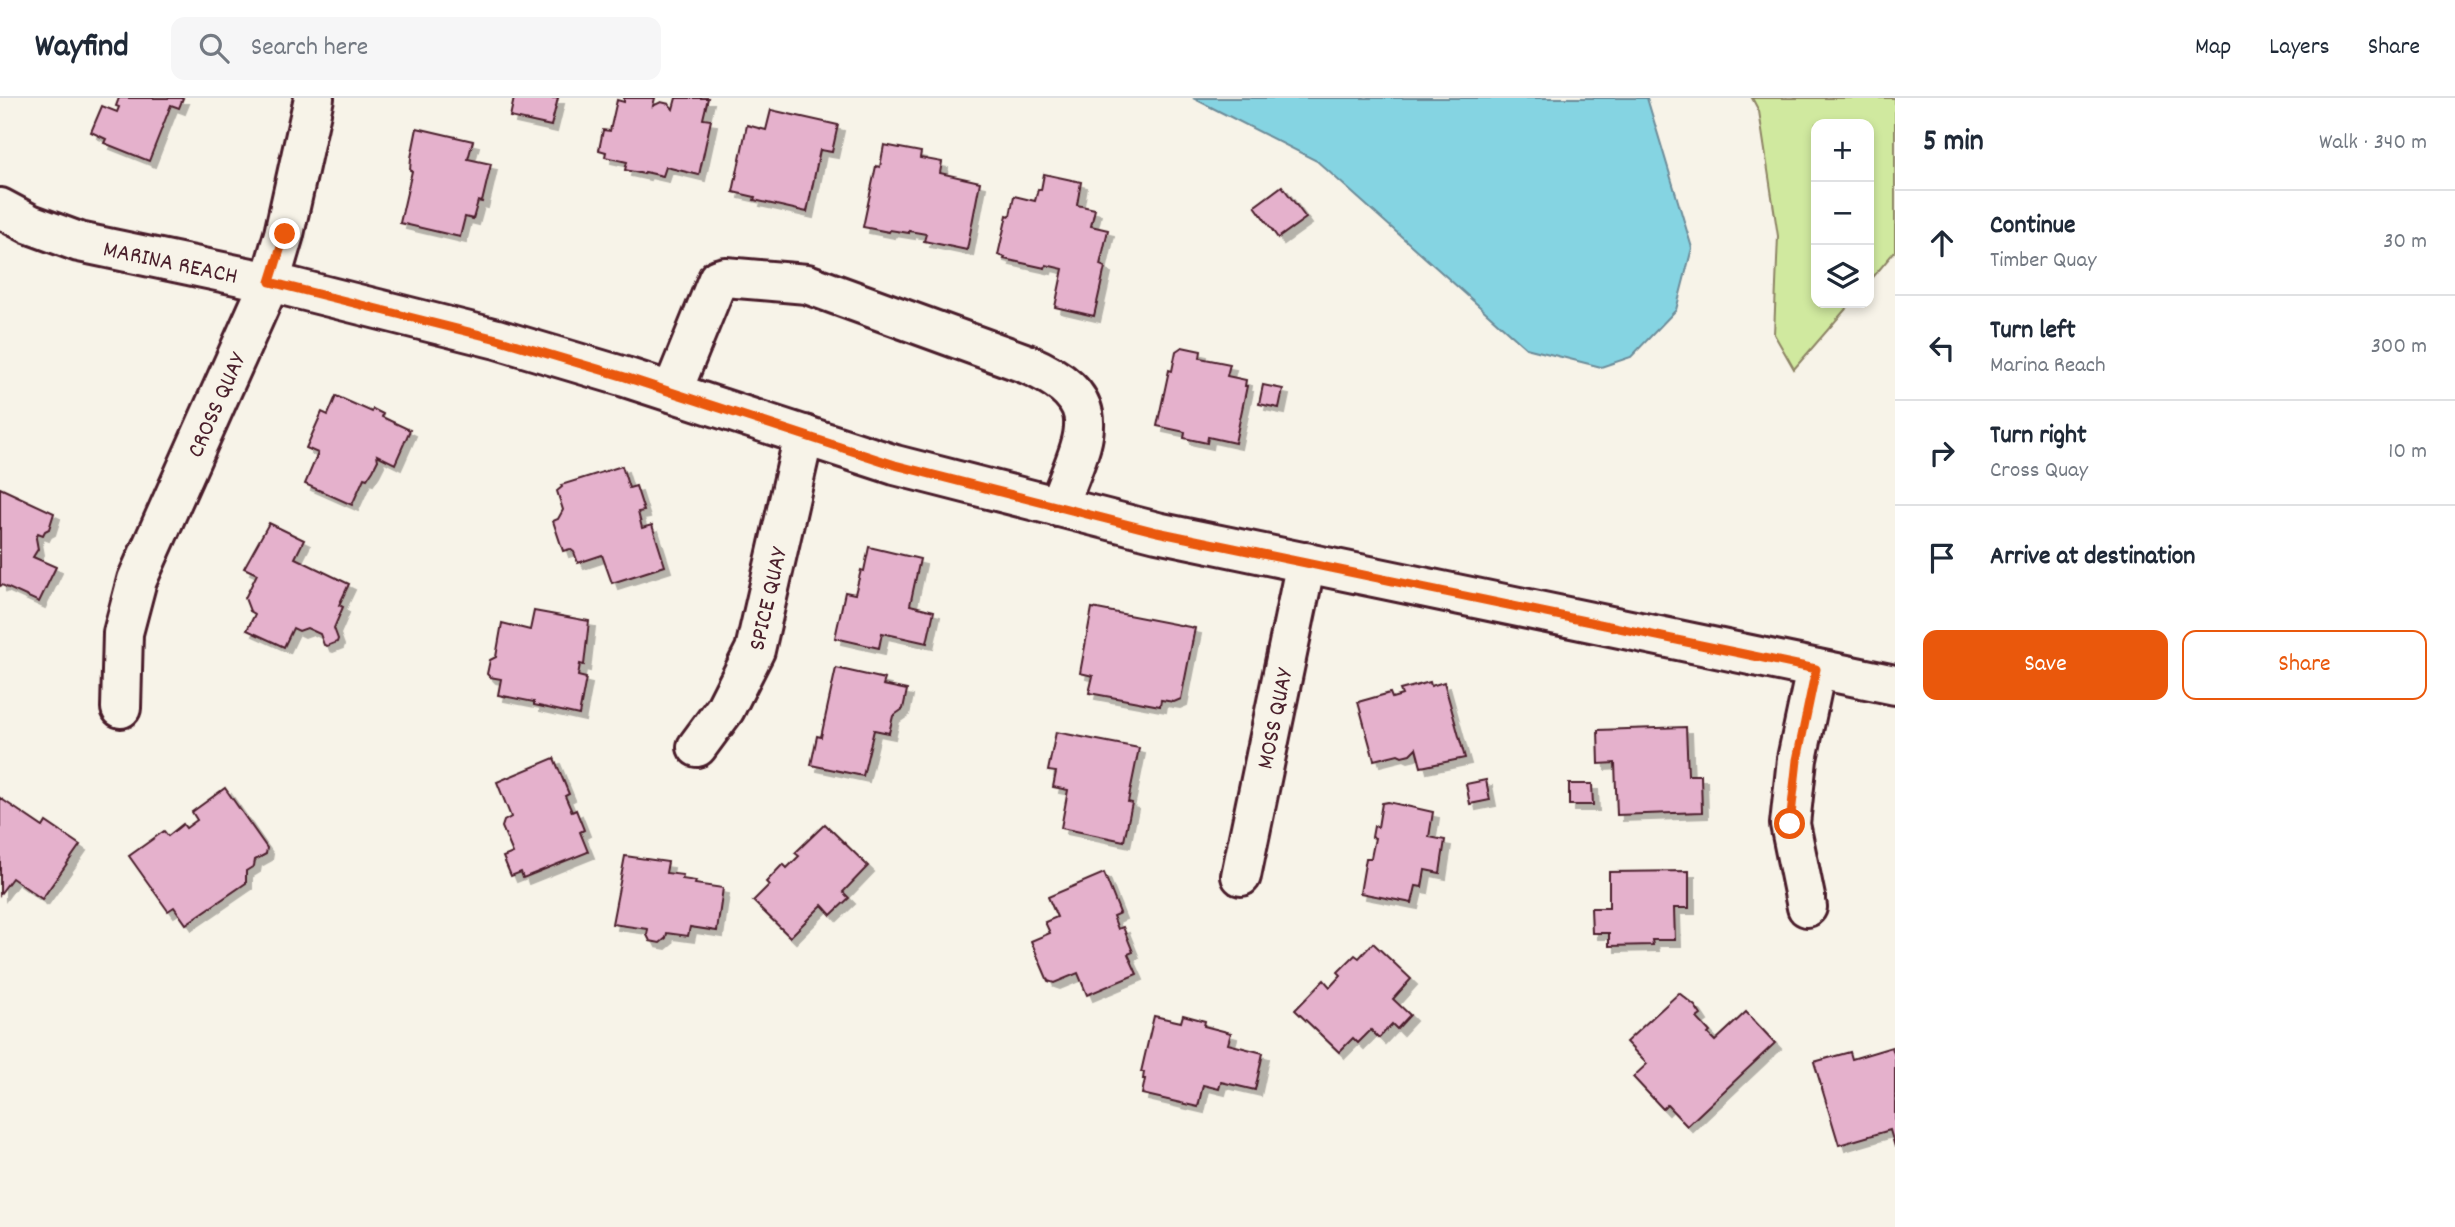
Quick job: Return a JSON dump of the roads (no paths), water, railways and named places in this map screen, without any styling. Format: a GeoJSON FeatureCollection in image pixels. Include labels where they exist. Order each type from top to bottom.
{"type":"FeatureCollection","features":[{"type":"Feature","properties":{"kind":"street","name":"CROSS QUAY"},"geometry":{"type":"LineString","coordinates":[[121,708],[123,634],[137,580],[270,282],[285,234],[314,98]]}},
{"type":"Feature","properties":{"kind":"street","name":"MARINA REACH"},"geometry":{"type":"LineString","coordinates":[[0,208],[30,224],[79,242],[270,282],[497,339],[672,392],[895,465],[1157,532],[1895,685]]}},
{"type":"Feature","properties":{"kind":"street"},"geometry":{"type":"LineString","coordinates":[[672,392],[718,279],[725,277],[807,284],[1027,364],[1050,374],[1078,397],[1084,416],[1085,434],[1058,507]]}},
{"type":"Feature","properties":{"kind":"street","name":"SPICE QUAY"},"geometry":{"type":"LineString","coordinates":[[697,747],[725,709],[755,650],[804,435]]}},
{"type":"Feature","properties":{"kind":"street","name":"MOSS QUAY"},"geometry":{"type":"LineString","coordinates":[[1241,876],[1306,562]]}},
{"type":"Feature","properties":{"kind":"street"},"geometry":{"type":"LineString","coordinates":[[1807,907],[1790,824],[1797,760],[1816,669]]}},
{"type":"Feature","properties":{"kind":"water"},"geometry":{"type":"Polygon","coordinates":[[[1193,98],[1647,98],[1692,248],[1676,310],[1631,357],[1601,367],[1526,348],[1317,161],[1193,98]]]}}]}
